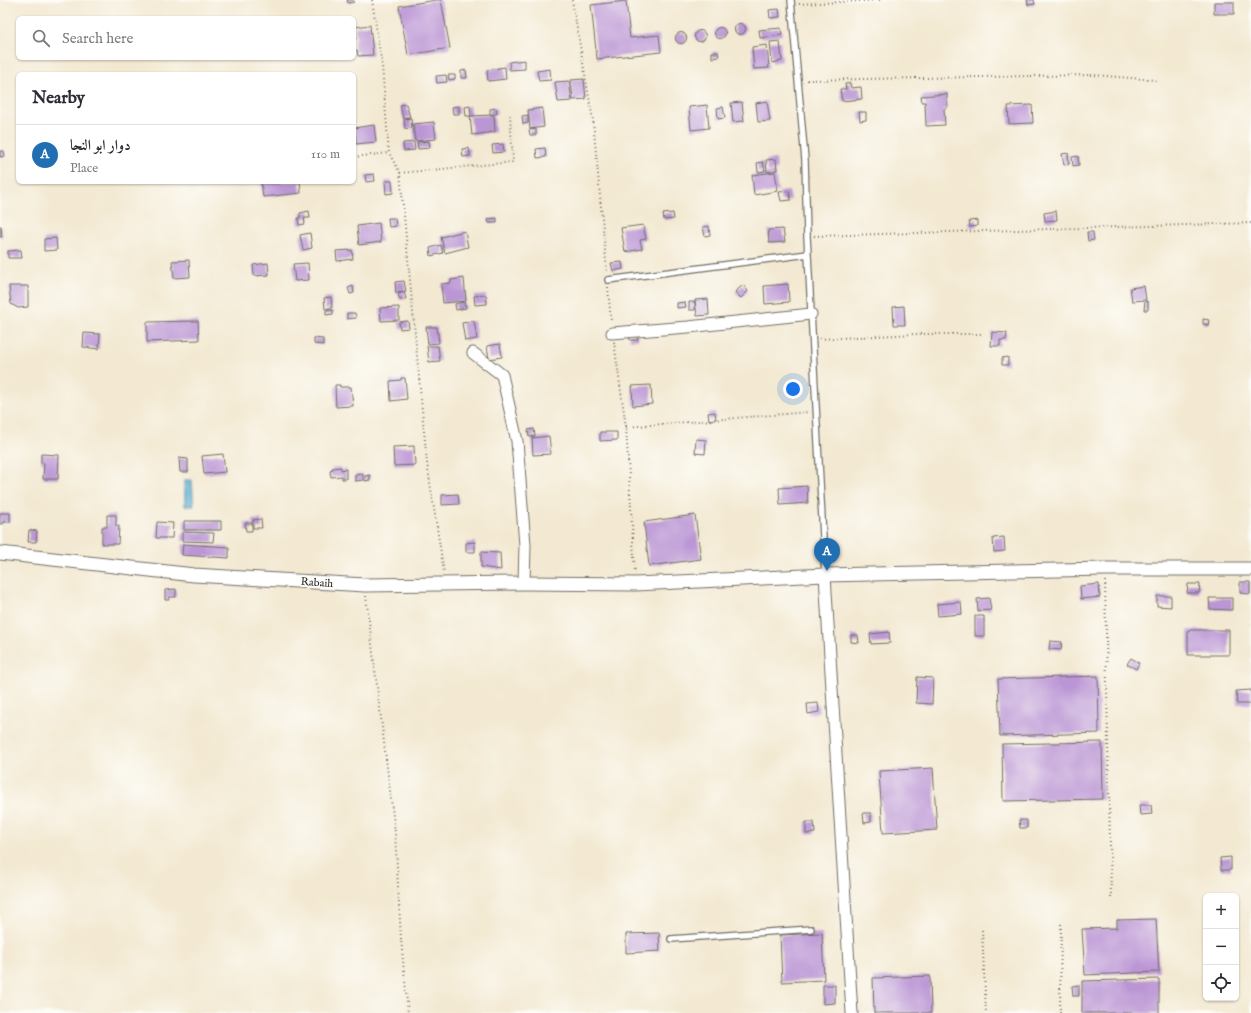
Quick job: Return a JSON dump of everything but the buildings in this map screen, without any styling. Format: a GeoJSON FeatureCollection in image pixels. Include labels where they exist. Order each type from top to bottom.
{"type":"FeatureCollection","features":[{"type":"Feature","properties":{"kind":"street"},"geometry":{"type":"LineString","coordinates":[[612,333],[688,327],[811,314]]}},
{"type":"Feature","properties":{"kind":"street"},"geometry":{"type":"LineString","coordinates":[[473,353],[502,375],[515,433],[525,545],[524,583]]}},
{"type":"Feature","properties":{"kind":"street","name":"Rabaih"},"geometry":{"type":"LineString","coordinates":[[0,553],[194,575],[365,585],[524,583],[635,584],[825,576],[1105,569],[1251,569]]}},
{"type":"Feature","properties":{"kind":"street"},"geometry":{"type":"LineString","coordinates":[[825,576],[852,1013]]}},
{"type":"Feature","properties":{"kind":"lane"},"geometry":{"type":"LineString","coordinates":[[791,2],[805,160],[807,236],[825,576]]}},
{"type":"Feature","properties":{"kind":"lane"},"geometry":{"type":"LineString","coordinates":[[608,280],[808,254]]}},
{"type":"Feature","properties":{"kind":"lane"},"geometry":{"type":"LineString","coordinates":[[671,938],[811,929]]}},
{"type":"Feature","properties":{"kind":"path"},"geometry":{"type":"LineString","coordinates":[[372,0],[382,66],[389,153],[400,173],[427,463],[446,584]]}},
{"type":"Feature","properties":{"kind":"path"},"geometry":{"type":"LineString","coordinates":[[572,0],[593,120],[612,333],[626,427],[635,584]]}},
{"type":"Feature","properties":{"kind":"path"},"geometry":{"type":"LineString","coordinates":[[791,2],[881,0]]}},
{"type":"Feature","properties":{"kind":"path"},"geometry":{"type":"LineString","coordinates":[[799,80],[1093,76],[1156,80]]}},
{"type":"Feature","properties":{"kind":"path"},"geometry":{"type":"LineString","coordinates":[[400,173],[513,162],[510,115]]}},
{"type":"Feature","properties":{"kind":"path"},"geometry":{"type":"LineString","coordinates":[[356,157],[389,153]]}},
{"type":"Feature","properties":{"kind":"path"},"geometry":{"type":"LineString","coordinates":[[807,236],[1251,223]]}},
{"type":"Feature","properties":{"kind":"path"},"geometry":{"type":"LineString","coordinates":[[813,340],[915,334],[982,334]]}},
{"type":"Feature","properties":{"kind":"path"},"geometry":{"type":"LineString","coordinates":[[626,427],[817,411]]}},
{"type":"Feature","properties":{"kind":"path"},"geometry":{"type":"LineString","coordinates":[[1105,569],[1111,899]]}},
{"type":"Feature","properties":{"kind":"path"},"geometry":{"type":"LineString","coordinates":[[365,585],[395,832],[401,940],[408,1013]]}},
{"type":"Feature","properties":{"kind":"path"},"geometry":{"type":"LineString","coordinates":[[1060,1013],[1061,924]]}},
{"type":"Feature","properties":{"kind":"path"},"geometry":{"type":"LineString","coordinates":[[982,930],[986,1013]]}},
{"type":"Feature","properties":{"kind":"water"},"geometry":{"type":"Polygon","coordinates":[[[184,480],[192,480],[194,506],[185,506],[184,480]]]}},
{"type":"Feature","properties":{"kind":"place","name":"دوار ابو النجا"},"geometry":{"type":"Point","coordinates":[827,571]}}]}
